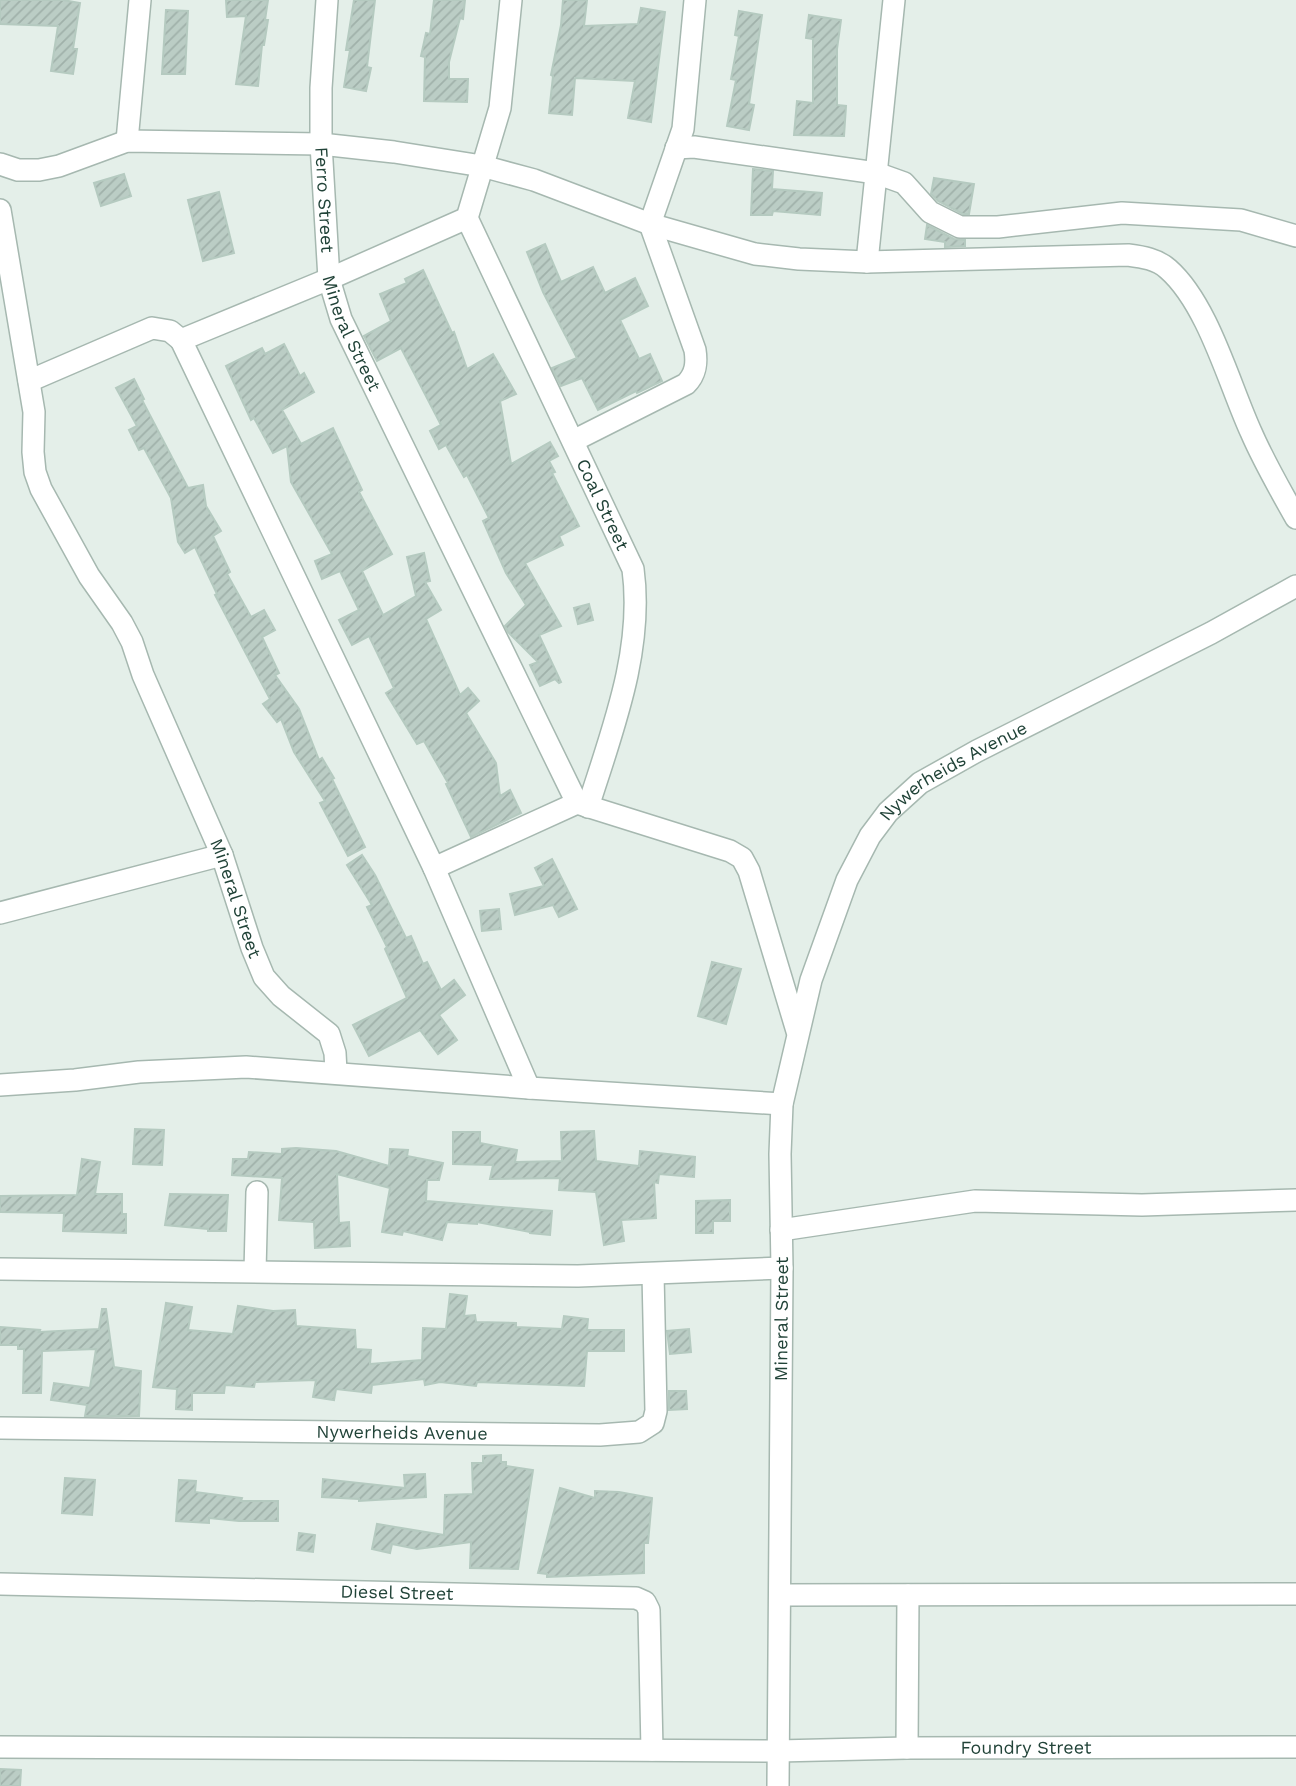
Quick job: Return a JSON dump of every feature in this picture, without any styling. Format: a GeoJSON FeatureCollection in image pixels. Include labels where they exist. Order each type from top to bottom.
{"type":"FeatureCollection","features":[{"type":"Feature","properties":{"kind":"street"},"geometry":{"type":"LineString","coordinates":[[127,141],[140,0]]}},
{"type":"Feature","properties":{"kind":"street","name":"Ferro Street"},"geometry":{"type":"LineString","coordinates":[[327,0],[321,88],[321,145],[329,279],[467,218]]}},
{"type":"Feature","properties":{"kind":"street"},"geometry":{"type":"LineString","coordinates":[[467,218],[500,108],[511,0]]}},
{"type":"Feature","properties":{"kind":"street"},"geometry":{"type":"LineString","coordinates":[[573,441],[686,384],[695,371],[695,350],[642,221],[676,148],[684,120],[695,0]]}},
{"type":"Feature","properties":{"kind":"street"},"geometry":{"type":"LineString","coordinates":[[867,261],[894,0]]}},
{"type":"Feature","properties":{"kind":"street"},"geometry":{"type":"LineString","coordinates":[[0,164],[18,170],[39,170],[59,166],[127,141],[321,145],[394,152],[482,166],[534,180],[642,221],[755,254],[799,259],[867,261],[1128,255],[1144,257],[1167,268],[1181,283],[1209,329],[1251,432],[1296,518]]}},
{"type":"Feature","properties":{"kind":"street"},"geometry":{"type":"LineString","coordinates":[[676,148],[694,147],[876,173],[904,183],[930,212],[960,228],[998,227],[1122,213],[1241,220],[1296,236]]}},
{"type":"Feature","properties":{"kind":"street","name":"Mineral Street"},"geometry":{"type":"LineString","coordinates":[[0,209],[34,412],[33,452],[35,472],[41,489],[89,576],[132,642],[143,675],[222,855],[264,977],[282,996],[329,1034],[335,1053],[336,1072]]}},
{"type":"Feature","properties":{"kind":"street","name":"Coal Street"},"geometry":{"type":"LineString","coordinates":[[467,218],[632,569],[636,594],[632,644],[624,687],[582,805]]}},
{"type":"Feature","properties":{"kind":"street","name":"Mineral Street"},"geometry":{"type":"LineString","coordinates":[[181,340],[329,279],[341,319],[582,805]]}},
{"type":"Feature","properties":{"kind":"street"},"geometry":{"type":"LineString","coordinates":[[29,381],[152,328],[170,331],[181,340],[433,868],[529,1088]]}},
{"type":"Feature","properties":{"kind":"street","name":"Nywerheids Avenue"},"geometry":{"type":"LineString","coordinates":[[782,1104],[811,979],[846,880],[870,836],[903,798],[920,783],[947,767],[1211,633],[1296,586]]}},
{"type":"Feature","properties":{"kind":"street"},"geometry":{"type":"LineString","coordinates":[[433,868],[582,805],[730,851],[742,858],[749,872],[797,1031]]}},
{"type":"Feature","properties":{"kind":"street"},"geometry":{"type":"LineString","coordinates":[[0,913],[222,855]]}},
{"type":"Feature","properties":{"kind":"street"},"geometry":{"type":"LineString","coordinates":[[0,1085],[139,1072],[246,1067],[782,1104]]}},
{"type":"Feature","properties":{"kind":"street","name":"Mineral Street"},"geometry":{"type":"LineString","coordinates":[[778,1786],[782,1104]]}},
{"type":"Feature","properties":{"kind":"street"},"geometry":{"type":"LineString","coordinates":[[256,1271],[257,1192]]}},
{"type":"Feature","properties":{"kind":"street"},"geometry":{"type":"LineString","coordinates":[[781,1230],[975,1201],[1142,1205],[1296,1200]]}},
{"type":"Feature","properties":{"kind":"street"},"geometry":{"type":"LineString","coordinates":[[0,1269],[464,1276],[653,1274],[782,1268]]}},
{"type":"Feature","properties":{"kind":"street","name":"Nywerheids Avenue"},"geometry":{"type":"LineString","coordinates":[[0,1429],[600,1435],[639,1432],[653,1423],[656,1411],[653,1274]]}},
{"type":"Feature","properties":{"kind":"street","name":"Diesel Street"},"geometry":{"type":"LineString","coordinates":[[0,1584],[636,1598],[645,1602],[649,1610],[652,1750]]}},
{"type":"Feature","properties":{"kind":"street"},"geometry":{"type":"LineString","coordinates":[[781,1595],[1296,1594]]}},
{"type":"Feature","properties":{"kind":"street"},"geometry":{"type":"LineString","coordinates":[[907,1748],[908,1595]]}},
{"type":"Feature","properties":{"kind":"street"},"geometry":{"type":"LineString","coordinates":[[0,1747],[778,1751]]}},
{"type":"Feature","properties":{"kind":"street","name":"Foundry Street"},"geometry":{"type":"LineString","coordinates":[[778,1751],[1296,1747]]}},
{"type":"Feature","properties":{"kind":"building"},"geometry":{"type":"Polygon","coordinates":[[[0,0],[63,0],[80,3],[73,49],[77,49],[73,74],[51,71],[58,26],[0,24],[0,0]]]}},
{"type":"Feature","properties":{"kind":"building"},"geometry":{"type":"Polygon","coordinates":[[[226,0],[268,0],[265,20],[268,20],[262,45],[258,86],[236,84],[246,16],[227,17],[226,0]]]}},
{"type":"Feature","properties":{"kind":"building"},"geometry":{"type":"Polygon","coordinates":[[[354,0],[375,0],[367,67],[371,68],[366,91],[344,87],[350,50],[346,50],[354,0]]]}},
{"type":"Feature","properties":{"kind":"building"},"geometry":{"type":"Polygon","coordinates":[[[434,0],[465,0],[463,19],[460,18],[449,62],[449,79],[468,79],[467,102],[424,101],[425,57],[421,56],[426,33],[430,34],[434,0]]]}},
{"type":"Feature","properties":{"kind":"building"},"geometry":{"type":"Polygon","coordinates":[[[563,0],[587,0],[584,26],[638,24],[641,8],[665,12],[651,122],[628,118],[635,81],[575,78],[572,115],[549,113],[551,75],[563,0]]]}},
{"type":"Feature","properties":{"kind":"building"},"geometry":{"type":"Polygon","coordinates":[[[166,10],[188,11],[185,74],[162,74],[166,10]]]}},
{"type":"Feature","properties":{"kind":"building"},"geometry":{"type":"Polygon","coordinates":[[[739,11],[762,15],[749,104],[754,105],[749,130],[727,126],[736,80],[731,79],[739,36],[735,35],[739,11]]]}},
{"type":"Feature","properties":{"kind":"building"},"geometry":{"type":"Polygon","coordinates":[[[809,15],[841,20],[837,49],[837,105],[846,106],[844,136],[794,135],[797,101],[813,103],[813,39],[806,38],[809,15]]]}},
{"type":"Feature","properties":{"kind":"building"},"geometry":{"type":"Polygon","coordinates":[[[753,169],[773,171],[772,189],[822,193],[820,215],[773,211],[772,215],[751,215],[753,169]]]}},
{"type":"Feature","properties":{"kind":"building"},"geometry":{"type":"Polygon","coordinates":[[[124,174],[131,196],[101,206],[94,183],[124,174]]]}},
{"type":"Feature","properties":{"kind":"building"},"geometry":{"type":"Polygon","coordinates":[[[934,178],[974,184],[969,214],[963,214],[938,201],[931,194],[934,178]]]}},
{"type":"Feature","properties":{"kind":"building"},"geometry":{"type":"Polygon","coordinates":[[[219,192],[234,253],[203,261],[188,200],[219,192]]]}},
{"type":"Feature","properties":{"kind":"building"},"geometry":{"type":"Polygon","coordinates":[[[927,225],[954,239],[965,240],[965,246],[945,247],[945,242],[925,239],[927,225]]]}},
{"type":"Feature","properties":{"kind":"building"},"geometry":{"type":"Polygon","coordinates":[[[545,244],[561,282],[593,267],[605,293],[635,278],[648,306],[620,320],[639,359],[650,354],[662,381],[598,410],[582,378],[561,386],[552,368],[577,358],[543,292],[527,252],[545,244]]]}},
{"type":"Feature","properties":{"kind":"building"},"geometry":{"type":"Polygon","coordinates":[[[423,270],[452,333],[454,332],[467,369],[493,354],[516,394],[500,401],[511,464],[550,442],[558,456],[549,461],[555,472],[552,473],[579,526],[559,536],[563,545],[525,563],[561,626],[539,635],[561,682],[559,683],[555,679],[540,686],[530,665],[538,662],[505,626],[526,605],[506,573],[483,521],[489,518],[467,475],[464,477],[446,445],[439,449],[430,431],[441,425],[401,348],[377,361],[364,336],[391,321],[380,294],[407,283],[405,279],[423,270]]]}},
{"type":"Feature","properties":{"kind":"building"},"geometry":{"type":"Polygon","coordinates":[[[284,344],[300,376],[304,373],[314,392],[282,410],[301,444],[333,428],[362,490],[359,492],[392,554],[362,571],[383,615],[416,596],[407,557],[424,553],[430,581],[425,582],[441,610],[426,619],[460,695],[468,688],[479,701],[466,713],[496,763],[500,796],[510,790],[521,813],[471,837],[446,784],[448,783],[424,741],[417,744],[386,693],[394,688],[369,636],[352,645],[339,620],[359,610],[340,571],[322,579],[315,561],[332,554],[291,482],[287,446],[273,453],[254,418],[251,420],[226,366],[262,348],[265,354],[284,344]]]}},
{"type":"Feature","properties":{"kind":"building"},"geometry":{"type":"Polygon","coordinates":[[[134,379],[144,399],[142,400],[188,488],[203,485],[206,506],[221,531],[213,536],[230,572],[227,574],[251,617],[264,610],[275,630],[262,637],[279,673],[275,675],[299,709],[319,760],[322,758],[334,778],[332,779],[365,847],[348,856],[320,803],[325,801],[294,752],[281,719],[277,722],[263,704],[270,699],[215,595],[217,594],[195,547],[185,553],[178,542],[171,498],[144,448],[139,450],[129,430],[137,426],[116,388],[134,379]]]}},
{"type":"Feature","properties":{"kind":"building"},"geometry":{"type":"Polygon","coordinates":[[[589,604],[593,620],[578,624],[574,608],[589,604]]]}},
{"type":"Feature","properties":{"kind":"building"},"geometry":{"type":"Polygon","coordinates":[[[362,855],[375,875],[406,938],[411,936],[423,964],[427,962],[441,990],[454,980],[465,995],[439,1015],[457,1040],[438,1054],[420,1030],[369,1056],[353,1025],[407,998],[385,949],[387,947],[367,907],[372,905],[347,865],[362,855]]]}},
{"type":"Feature","properties":{"kind":"building"},"geometry":{"type":"Polygon","coordinates":[[[552,859],[577,909],[559,917],[553,905],[515,915],[510,894],[544,886],[535,868],[552,859]]]}},
{"type":"Feature","properties":{"kind":"building"},"geometry":{"type":"Polygon","coordinates":[[[499,909],[501,929],[482,931],[480,911],[499,909]]]}},
{"type":"Feature","properties":{"kind":"building"},"geometry":{"type":"Polygon","coordinates":[[[712,962],[741,969],[726,1024],[698,1016],[712,962]]]}},
{"type":"Feature","properties":{"kind":"building"},"geometry":{"type":"Polygon","coordinates":[[[135,1129],[164,1130],[162,1165],[133,1164],[135,1129]]]}},
{"type":"Feature","properties":{"kind":"building"},"geometry":{"type":"Polygon","coordinates":[[[594,1131],[596,1161],[639,1166],[640,1151],[695,1157],[694,1177],[659,1174],[658,1183],[654,1182],[656,1218],[621,1220],[624,1241],[604,1245],[596,1192],[559,1190],[560,1178],[490,1179],[493,1165],[453,1164],[453,1132],[480,1132],[480,1143],[517,1150],[515,1162],[562,1161],[561,1132],[594,1131]]]}},
{"type":"Feature","properties":{"kind":"building"},"geometry":{"type":"Polygon","coordinates":[[[282,1149],[336,1151],[389,1166],[390,1149],[408,1150],[407,1156],[443,1163],[439,1180],[427,1180],[426,1201],[552,1211],[550,1235],[477,1222],[447,1222],[442,1240],[403,1231],[402,1235],[382,1232],[390,1188],[337,1174],[339,1223],[349,1222],[350,1246],[315,1248],[314,1222],[279,1220],[282,1178],[232,1175],[233,1159],[248,1159],[249,1152],[282,1154],[282,1149]]]}},
{"type":"Feature","properties":{"kind":"building"},"geometry":{"type":"Polygon","coordinates":[[[82,1159],[100,1162],[95,1194],[122,1194],[126,1233],[63,1231],[64,1213],[0,1212],[0,1196],[77,1195],[82,1159]]]}},
{"type":"Feature","properties":{"kind":"building"},"geometry":{"type":"Polygon","coordinates":[[[170,1194],[228,1195],[226,1231],[165,1225],[170,1194]]]}},
{"type":"Feature","properties":{"kind":"building"},"geometry":{"type":"Polygon","coordinates":[[[730,1200],[730,1221],[713,1221],[713,1233],[696,1233],[696,1201],[730,1200]]]}},
{"type":"Feature","properties":{"kind":"building"},"geometry":{"type":"Polygon","coordinates":[[[450,1294],[467,1296],[464,1316],[475,1315],[476,1322],[516,1323],[516,1327],[562,1329],[564,1316],[588,1319],[587,1330],[624,1330],[624,1351],[587,1351],[584,1386],[477,1382],[476,1386],[440,1382],[425,1385],[424,1379],[372,1385],[371,1393],[336,1389],[334,1400],[313,1397],[316,1380],[255,1382],[254,1387],[225,1385],[224,1393],[192,1393],[192,1410],[176,1409],[177,1389],[153,1387],[166,1303],[192,1307],[188,1330],[233,1334],[238,1306],[273,1311],[295,1310],[296,1326],[355,1330],[356,1349],[371,1350],[370,1364],[422,1360],[423,1328],[446,1329],[450,1294]]]}},
{"type":"Feature","properties":{"kind":"building"},"geometry":{"type":"Polygon","coordinates":[[[102,1309],[106,1309],[114,1367],[141,1371],[139,1416],[85,1416],[87,1405],[51,1400],[54,1383],[90,1388],[96,1349],[42,1351],[41,1393],[23,1393],[24,1349],[18,1349],[18,1345],[0,1345],[0,1327],[40,1330],[39,1332],[99,1329],[102,1309]]]}},
{"type":"Feature","properties":{"kind":"building"},"geometry":{"type":"Polygon","coordinates":[[[689,1329],[691,1352],[670,1354],[667,1331],[689,1329]]]}},
{"type":"Feature","properties":{"kind":"building"},"geometry":{"type":"Polygon","coordinates":[[[669,1391],[686,1391],[687,1409],[669,1410],[669,1391]]]}},
{"type":"Feature","properties":{"kind":"building"},"geometry":{"type":"Polygon","coordinates":[[[501,1455],[501,1462],[506,1462],[506,1466],[533,1470],[518,1569],[470,1568],[471,1542],[417,1549],[392,1544],[390,1553],[372,1549],[377,1524],[444,1535],[445,1495],[473,1494],[472,1463],[483,1463],[483,1456],[501,1455]]]}},
{"type":"Feature","properties":{"kind":"building"},"geometry":{"type":"Polygon","coordinates":[[[425,1474],[426,1497],[359,1501],[322,1497],[323,1479],[405,1488],[404,1475],[425,1474]]]}},
{"type":"Feature","properties":{"kind":"building"},"geometry":{"type":"Polygon","coordinates":[[[65,1478],[95,1480],[92,1515],[62,1513],[65,1478]]]}},
{"type":"Feature","properties":{"kind":"building"},"geometry":{"type":"Polygon","coordinates":[[[179,1480],[196,1481],[195,1492],[242,1498],[241,1501],[278,1501],[278,1521],[209,1518],[209,1523],[176,1521],[179,1480]]]}},
{"type":"Feature","properties":{"kind":"building"},"geometry":{"type":"Polygon","coordinates":[[[560,1488],[595,1498],[595,1491],[652,1498],[648,1543],[644,1543],[644,1573],[547,1577],[547,1574],[538,1573],[560,1488]]]}},
{"type":"Feature","properties":{"kind":"building"},"geometry":{"type":"Polygon","coordinates":[[[299,1533],[315,1535],[313,1552],[297,1550],[299,1533]]]}},
{"type":"Feature","properties":{"kind":"building"},"geometry":{"type":"Polygon","coordinates":[[[0,1769],[21,1770],[20,1786],[0,1786],[0,1769]]]}}]}
